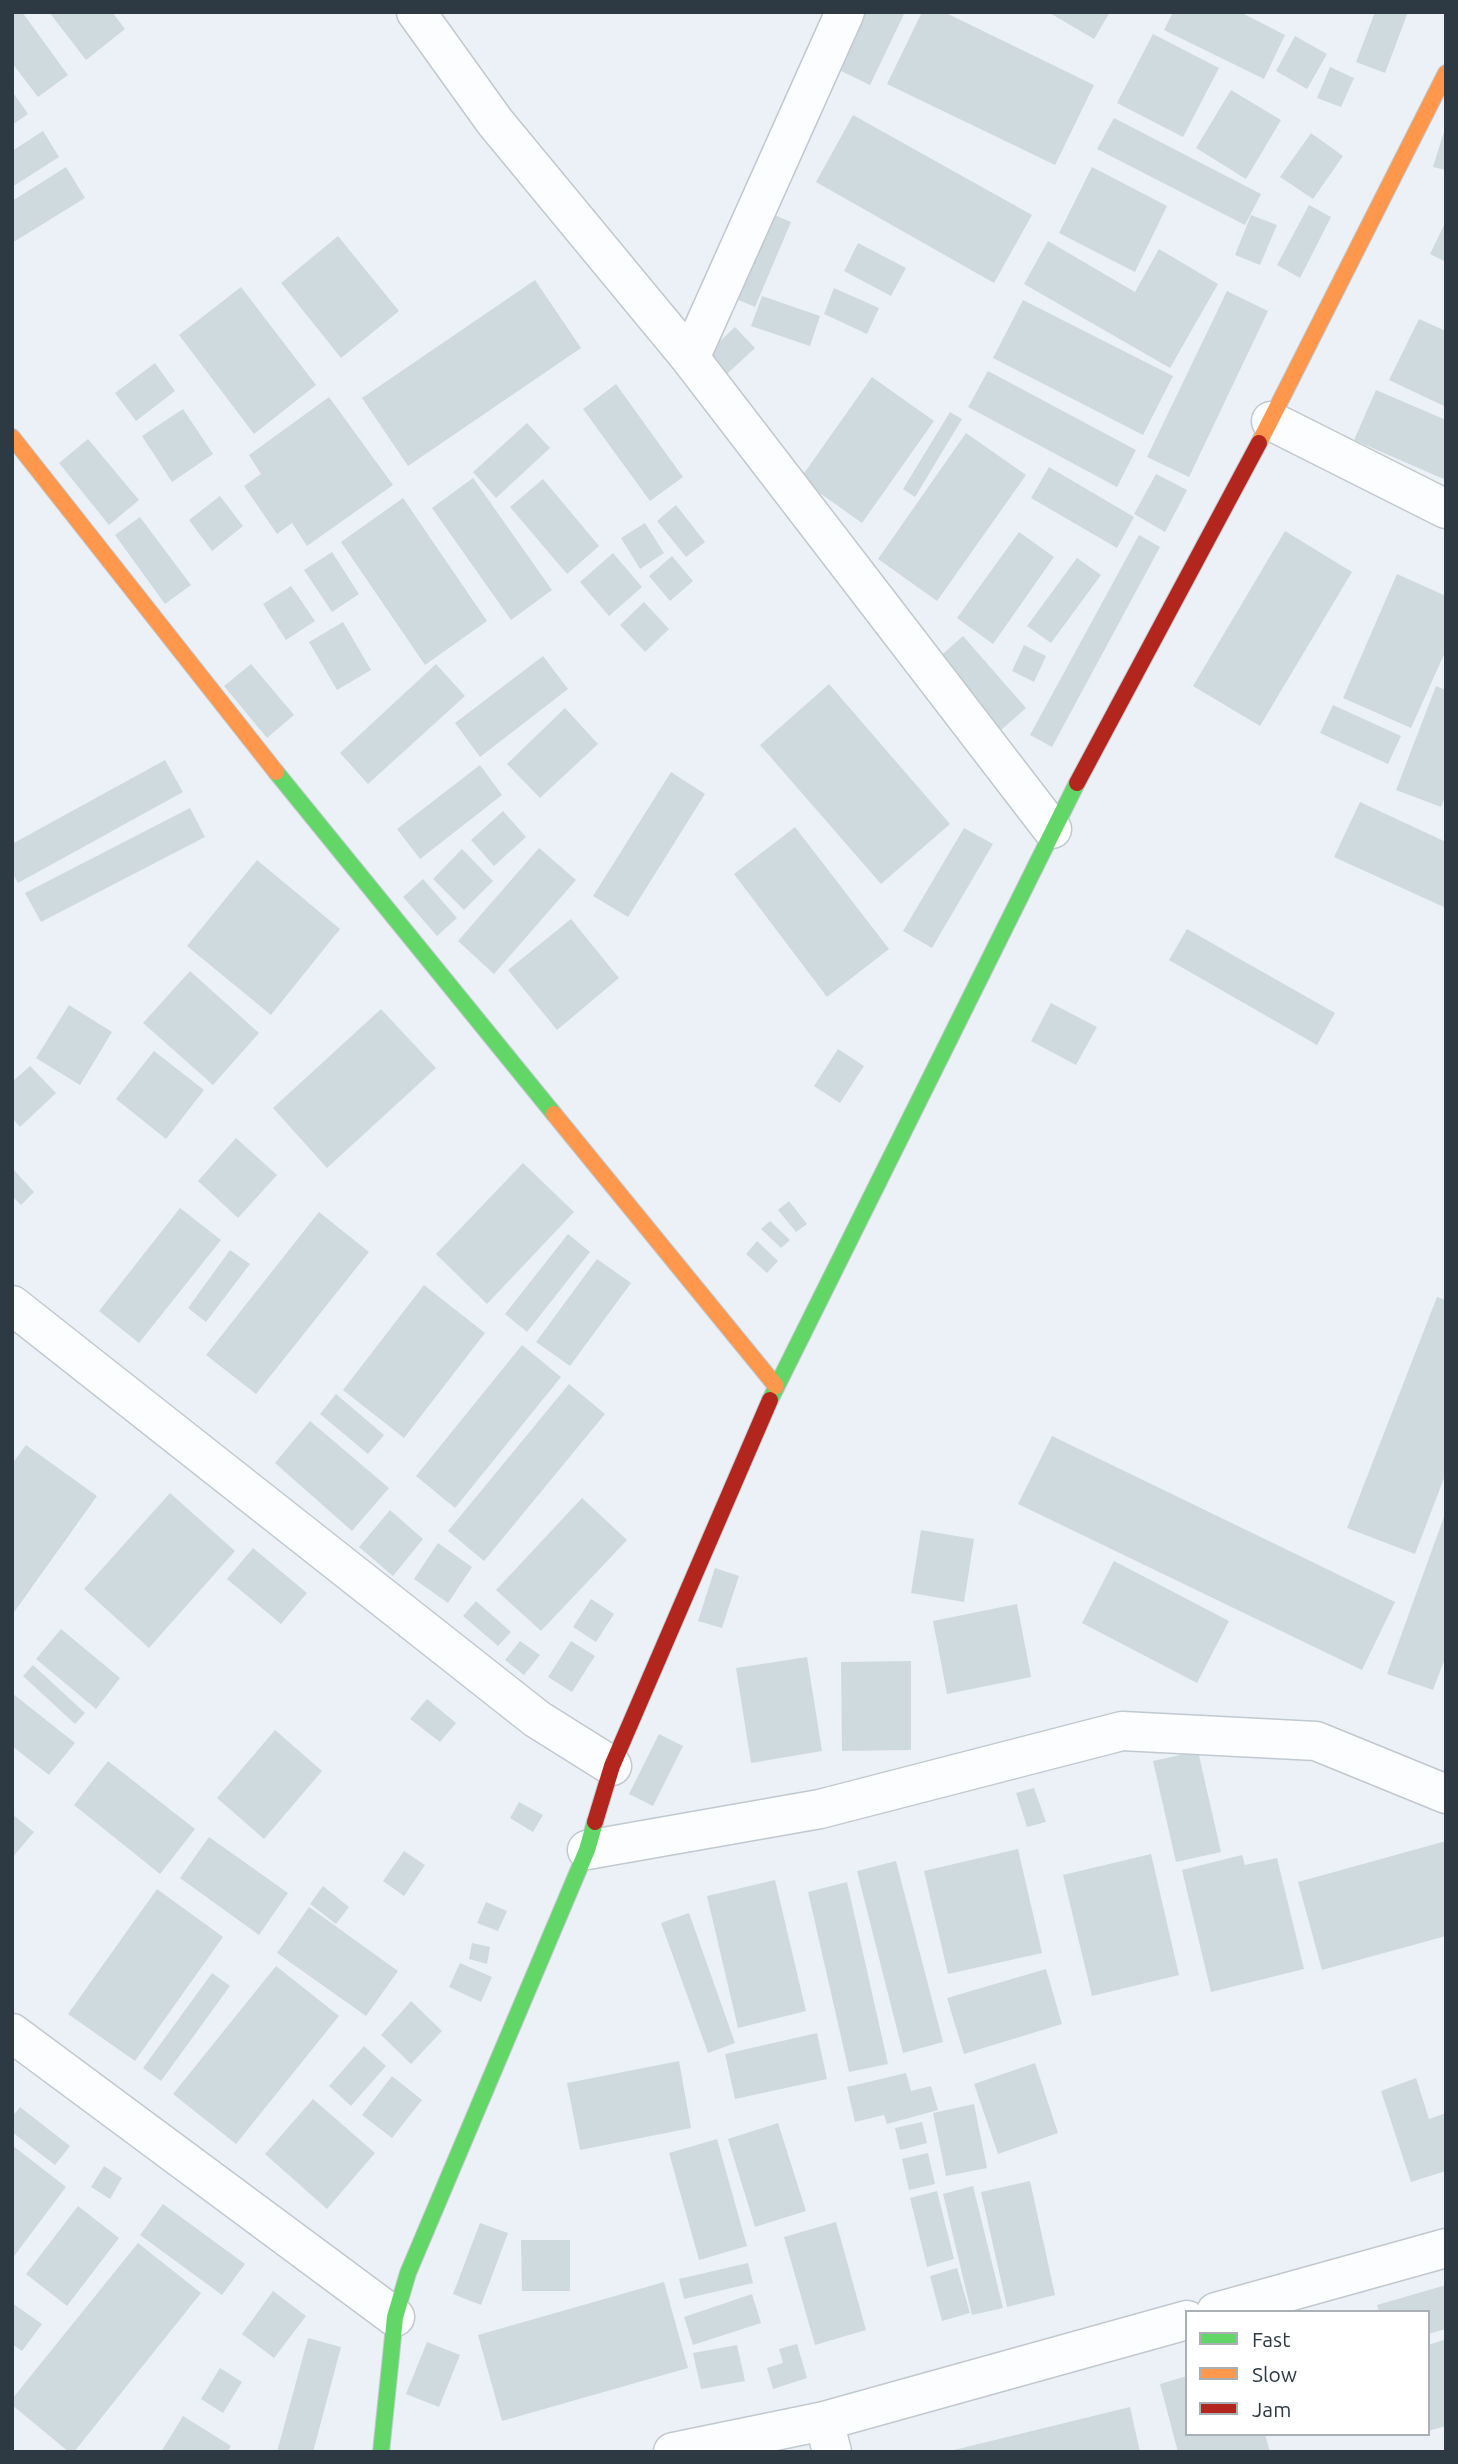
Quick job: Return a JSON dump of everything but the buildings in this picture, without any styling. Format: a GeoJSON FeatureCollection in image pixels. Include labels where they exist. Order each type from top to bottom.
{"type":"FeatureCollection","features":[{"type":"Feature","properties":{"kind":"street"},"geometry":{"type":"LineString","coordinates":[[416,12],[495,122],[690,358],[1052,829]]}},
{"type":"Feature","properties":{"kind":"street"},"geometry":{"type":"LineString","coordinates":[[690,358],[845,12]]}},
{"type":"Feature","properties":{"kind":"street"},"geometry":{"type":"LineString","coordinates":[[381,2452],[395,2317],[408,2273],[587,1850],[612,1766],[776,1386],[1052,829],[1270,421],[1446,73]]}},
{"type":"Feature","properties":{"kind":"street"},"geometry":{"type":"LineString","coordinates":[[1270,421],[1446,509]]}},
{"type":"Feature","properties":{"kind":"street"},"geometry":{"type":"LineString","coordinates":[[12,437],[318,826],[776,1386]]}},
{"type":"Feature","properties":{"kind":"street"},"geometry":{"type":"LineString","coordinates":[[12,1305],[537,1718],[612,1766]]}},
{"type":"Feature","properties":{"kind":"street"},"geometry":{"type":"LineString","coordinates":[[587,1850],[820,1809],[1122,1731],[1316,1741],[1446,1794]]}},
{"type":"Feature","properties":{"kind":"street"},"geometry":{"type":"LineString","coordinates":[[12,2033],[395,2317]]}},
{"type":"Feature","properties":{"kind":"street"},"geometry":{"type":"LineString","coordinates":[[1223,2310],[1446,2248]]}},
{"type":"Feature","properties":{"kind":"street"},"geometry":{"type":"LineString","coordinates":[[673,2452],[828,2437],[1185,2321]]}},
{"type":"Feature","properties":{"kind":"traffic: fast"},"geometry":{"type":"LineString","coordinates":[[276,772],[554,1114]]}},
{"type":"Feature","properties":{"kind":"traffic: fast"},"geometry":{"type":"LineString","coordinates":[[770,1400],[1077,783]]}},
{"type":"Feature","properties":{"kind":"traffic: fast"},"geometry":{"type":"LineString","coordinates":[[381,2452],[395,2317],[408,2273],[587,1850],[595,1822]]}},
{"type":"Feature","properties":{"kind":"traffic: slow"},"geometry":{"type":"LineString","coordinates":[[1259,443],[1446,73]]}},
{"type":"Feature","properties":{"kind":"traffic: slow"},"geometry":{"type":"LineString","coordinates":[[12,437],[276,772]]}},
{"type":"Feature","properties":{"kind":"traffic: slow"},"geometry":{"type":"LineString","coordinates":[[554,1114],[776,1386]]}},
{"type":"Feature","properties":{"kind":"traffic: jam"},"geometry":{"type":"LineString","coordinates":[[1077,783],[1259,443]]}},
{"type":"Feature","properties":{"kind":"traffic: jam"},"geometry":{"type":"LineString","coordinates":[[595,1822],[612,1766],[770,1400]]}}]}
